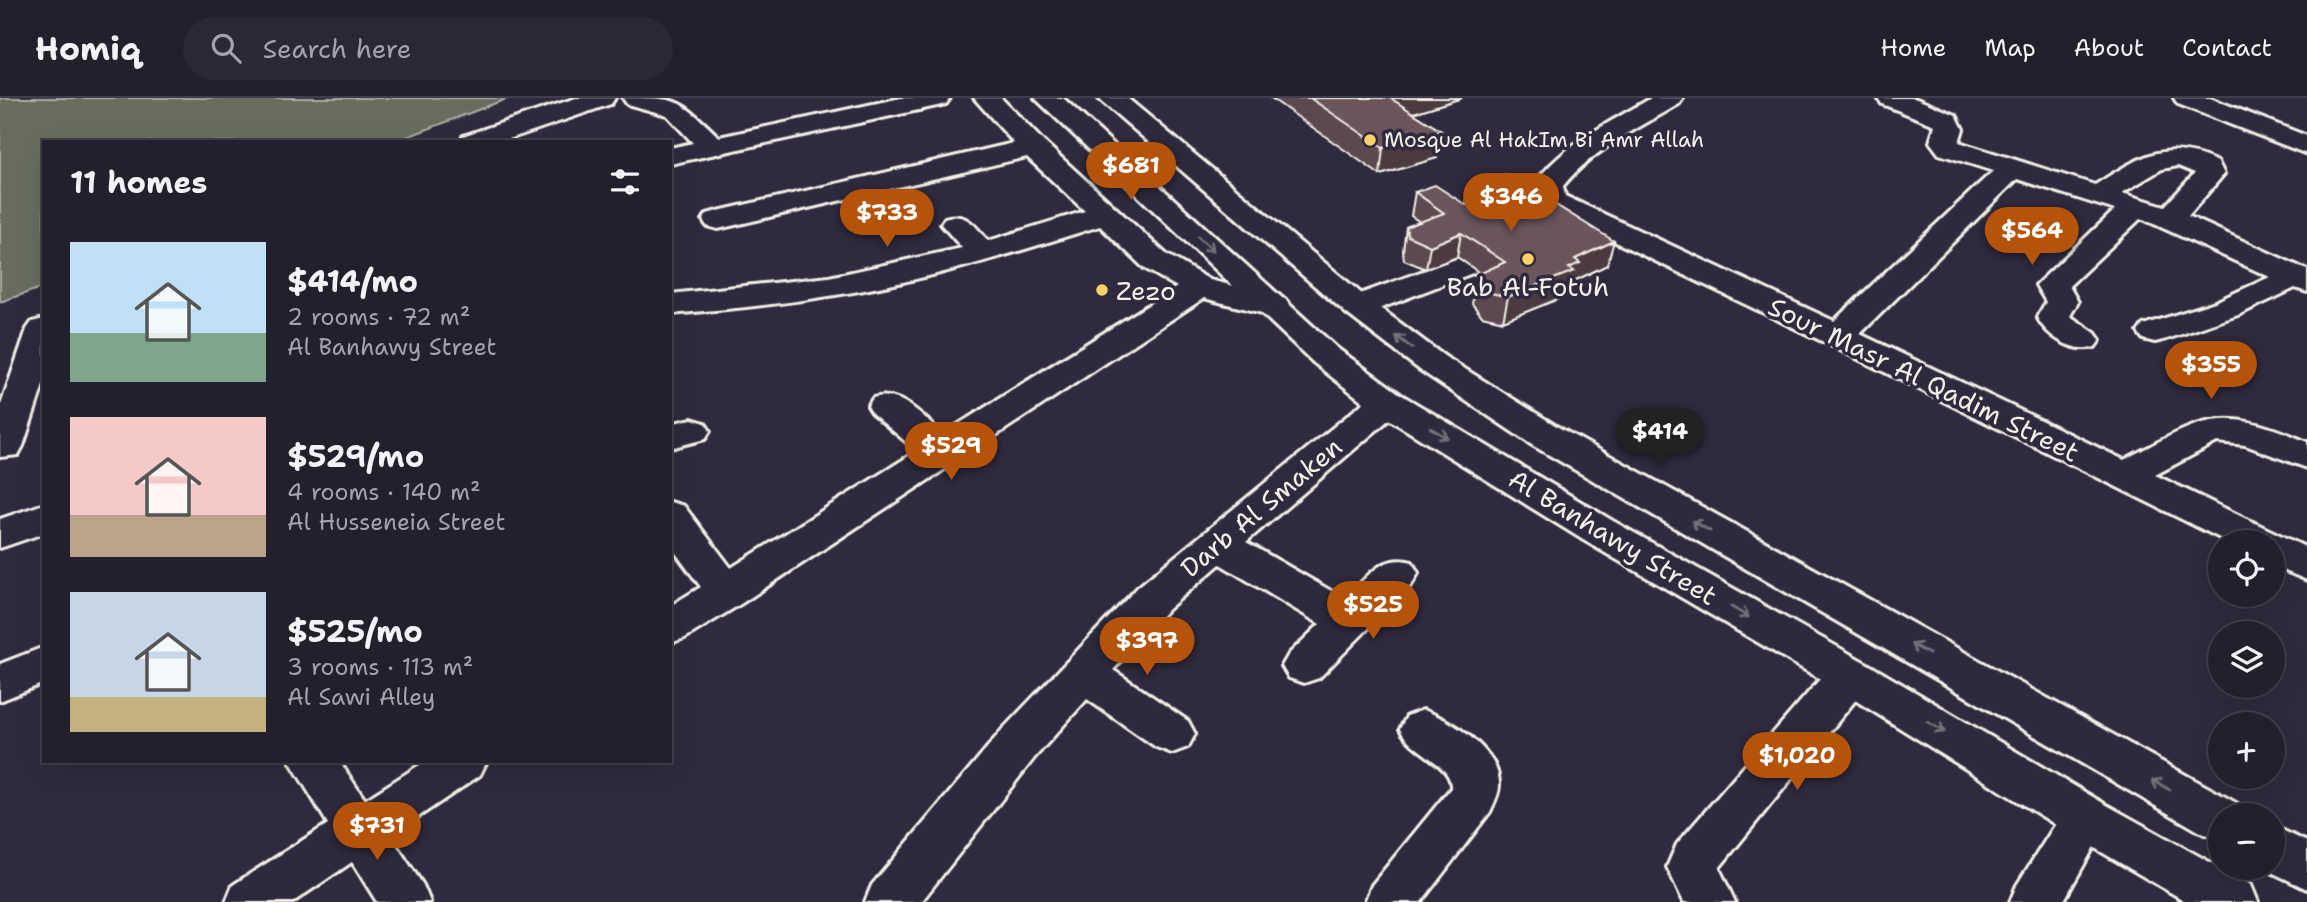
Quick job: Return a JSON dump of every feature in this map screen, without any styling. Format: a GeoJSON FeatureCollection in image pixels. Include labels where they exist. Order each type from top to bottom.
{"type":"FeatureCollection","features":[{"type":"Feature","properties":{"kind":"street"},"geometry":{"type":"LineString","coordinates":[[479,140],[602,98]]}},
{"type":"Feature","properties":{"kind":"street"},"geometry":{"type":"LineString","coordinates":[[636,98],[676,109],[713,147]]}},
{"type":"Feature","properties":{"kind":"street"},"geometry":{"type":"LineString","coordinates":[[672,156],[937,98]]}},
{"type":"Feature","properties":{"kind":"street"},"geometry":{"type":"LineString","coordinates":[[987,98],[1033,147],[1155,261],[1199,286],[1275,306]]}},
{"type":"Feature","properties":{"kind":"street","name":"Al Banhawy Street"},"geometry":{"type":"LineString","coordinates":[[1048,98],[1326,356],[1387,402],[1599,531],[1850,675],[2086,818],[2233,902]]}},
{"type":"Feature","properties":{"kind":"street","name":"Al Banhawy Street"},"geometry":{"type":"LineString","coordinates":[[1111,98],[1357,306],[1432,363],[1545,436],[2208,812]]}},
{"type":"Feature","properties":{"kind":"street","name":"Sour Masr Al Qadim Street"},"geometry":{"type":"LineString","coordinates":[[1670,98],[1582,154],[1548,185],[1549,193],[1555,202],[2236,530]]}},
{"type":"Feature","properties":{"kind":"street"},"geometry":{"type":"LineString","coordinates":[[1891,98],[1947,121],[1949,129],[1944,142],[1950,148],[2136,206],[2301,279]]}},
{"type":"Feature","properties":{"kind":"street"},"geometry":{"type":"LineString","coordinates":[[2187,98],[2307,146]]}},
{"type":"Feature","properties":{"kind":"street"},"geometry":{"type":"LineString","coordinates":[[718,220],[1033,147]]}},
{"type":"Feature","properties":{"kind":"street"},"geometry":{"type":"LineString","coordinates":[[2100,194],[2164,157],[2186,158],[2208,168],[2210,174],[2170,219]]}},
{"type":"Feature","properties":{"kind":"street"},"geometry":{"type":"LineString","coordinates":[[1838,336],[2012,168]]}},
{"type":"Feature","properties":{"kind":"street"},"geometry":{"type":"LineString","coordinates":[[2083,340],[2053,319],[2063,304],[2052,285],[2136,206]]}},
{"type":"Feature","properties":{"kind":"street"},"geometry":{"type":"LineString","coordinates":[[672,304],[793,292],[922,268],[1107,214]]}},
{"type":"Feature","properties":{"kind":"street"},"geometry":{"type":"LineString","coordinates":[[1553,230],[1587,218]]}},
{"type":"Feature","properties":{"kind":"street"},"geometry":{"type":"LineString","coordinates":[[956,224],[982,252]]}},
{"type":"Feature","properties":{"kind":"street"},"geometry":{"type":"LineString","coordinates":[[1357,306],[1467,264]]}},
{"type":"Feature","properties":{"kind":"street"},"geometry":{"type":"LineString","coordinates":[[2155,332],[2210,316],[2301,279]]}},
{"type":"Feature","properties":{"kind":"street"},"geometry":{"type":"LineString","coordinates":[[672,626],[1199,286]]}},
{"type":"Feature","properties":{"kind":"street"},"geometry":{"type":"LineString","coordinates":[[5,446],[23,375],[42,333]]}},
{"type":"Feature","properties":{"kind":"street","name":"Darb Al Smaken"},"geometry":{"type":"LineString","coordinates":[[891,902],[1019,743],[1153,598],[1387,402]]}},
{"type":"Feature","properties":{"kind":"street"},"geometry":{"type":"LineString","coordinates":[[886,406],[943,453]]}},
{"type":"Feature","properties":{"kind":"street"},"geometry":{"type":"LineString","coordinates":[[2123,476],[2204,433],[2218,429],[2255,435],[2307,456]]}},
{"type":"Feature","properties":{"kind":"street"},"geometry":{"type":"LineString","coordinates":[[0,534],[42,519]]}},
{"type":"Feature","properties":{"kind":"street"},"geometry":{"type":"LineString","coordinates":[[672,519],[727,592]]}},
{"type":"Feature","properties":{"kind":"street"},"geometry":{"type":"LineString","coordinates":[[1217,544],[1349,621]]}},
{"type":"Feature","properties":{"kind":"street"},"geometry":{"type":"LineString","coordinates":[[2285,554],[2307,565]]}},
{"type":"Feature","properties":{"kind":"street"},"geometry":{"type":"LineString","coordinates":[[1304,666],[1398,573]]}},
{"type":"Feature","properties":{"kind":"street"},"geometry":{"type":"LineString","coordinates":[[0,683],[42,665]]}},
{"type":"Feature","properties":{"kind":"street"},"geometry":{"type":"LineString","coordinates":[[1084,673],[1172,734]]}},
{"type":"Feature","properties":{"kind":"street"},"geometry":{"type":"LineString","coordinates":[[1710,902],[1694,874],[1692,867],[1695,860],[1850,675]]}},
{"type":"Feature","properties":{"kind":"street"},"geometry":{"type":"LineString","coordinates":[[1390,902],[1473,797],[1478,786],[1468,763],[1423,729]]}},
{"type":"Feature","properties":{"kind":"street"},"geometry":{"type":"LineString","coordinates":[[314,763],[405,902]]}},
{"type":"Feature","properties":{"kind":"street"},"geometry":{"type":"LineString","coordinates":[[251,902],[461,763]]}},
{"type":"Feature","properties":{"kind":"street"},"geometry":{"type":"LineString","coordinates":[[2035,902],[2086,818]]}},
{"type":"Feature","properties":{"kind":"street"},"geometry":{"type":"LineString","coordinates":[[2285,855],[2307,867]]}},
{"type":"Feature","properties":{"kind":"green space"},"geometry":{"type":"Polygon","coordinates":[[[0,98],[509,98],[399,140],[42,140],[42,288],[0,302],[0,98]]]}},
{"type":"Feature","properties":{"kind":"building"},"geometry":{"type":"Polygon","coordinates":[[[1310,98],[1390,98],[1441,131],[1383,148],[1310,98]]]}},
{"type":"Feature","properties":{"kind":"building"},"geometry":{"type":"Polygon","coordinates":[[[1506,174],[1614,241],[1575,259],[1580,263],[1569,268],[1574,271],[1508,297],[1487,292],[1477,280],[1479,274],[1505,262],[1461,233],[1430,246],[1408,236],[1406,227],[1444,213],[1415,192],[1435,185],[1466,205],[1485,198],[1469,188],[1506,174]]]}},
{"type":"Feature","properties":{"kind":"place","name":"Mosque Al HakIm Bi Amr Allah"},"geometry":{"type":"Point","coordinates":[1370,140]}},
{"type":"Feature","properties":{"kind":"place","name":"Bab Al-Fotuh"},"geometry":{"type":"Point","coordinates":[1528,259]}},
{"type":"Feature","properties":{"kind":"place","name":"Zezo"},"geometry":{"type":"Point","coordinates":[1102,290]}}]}
